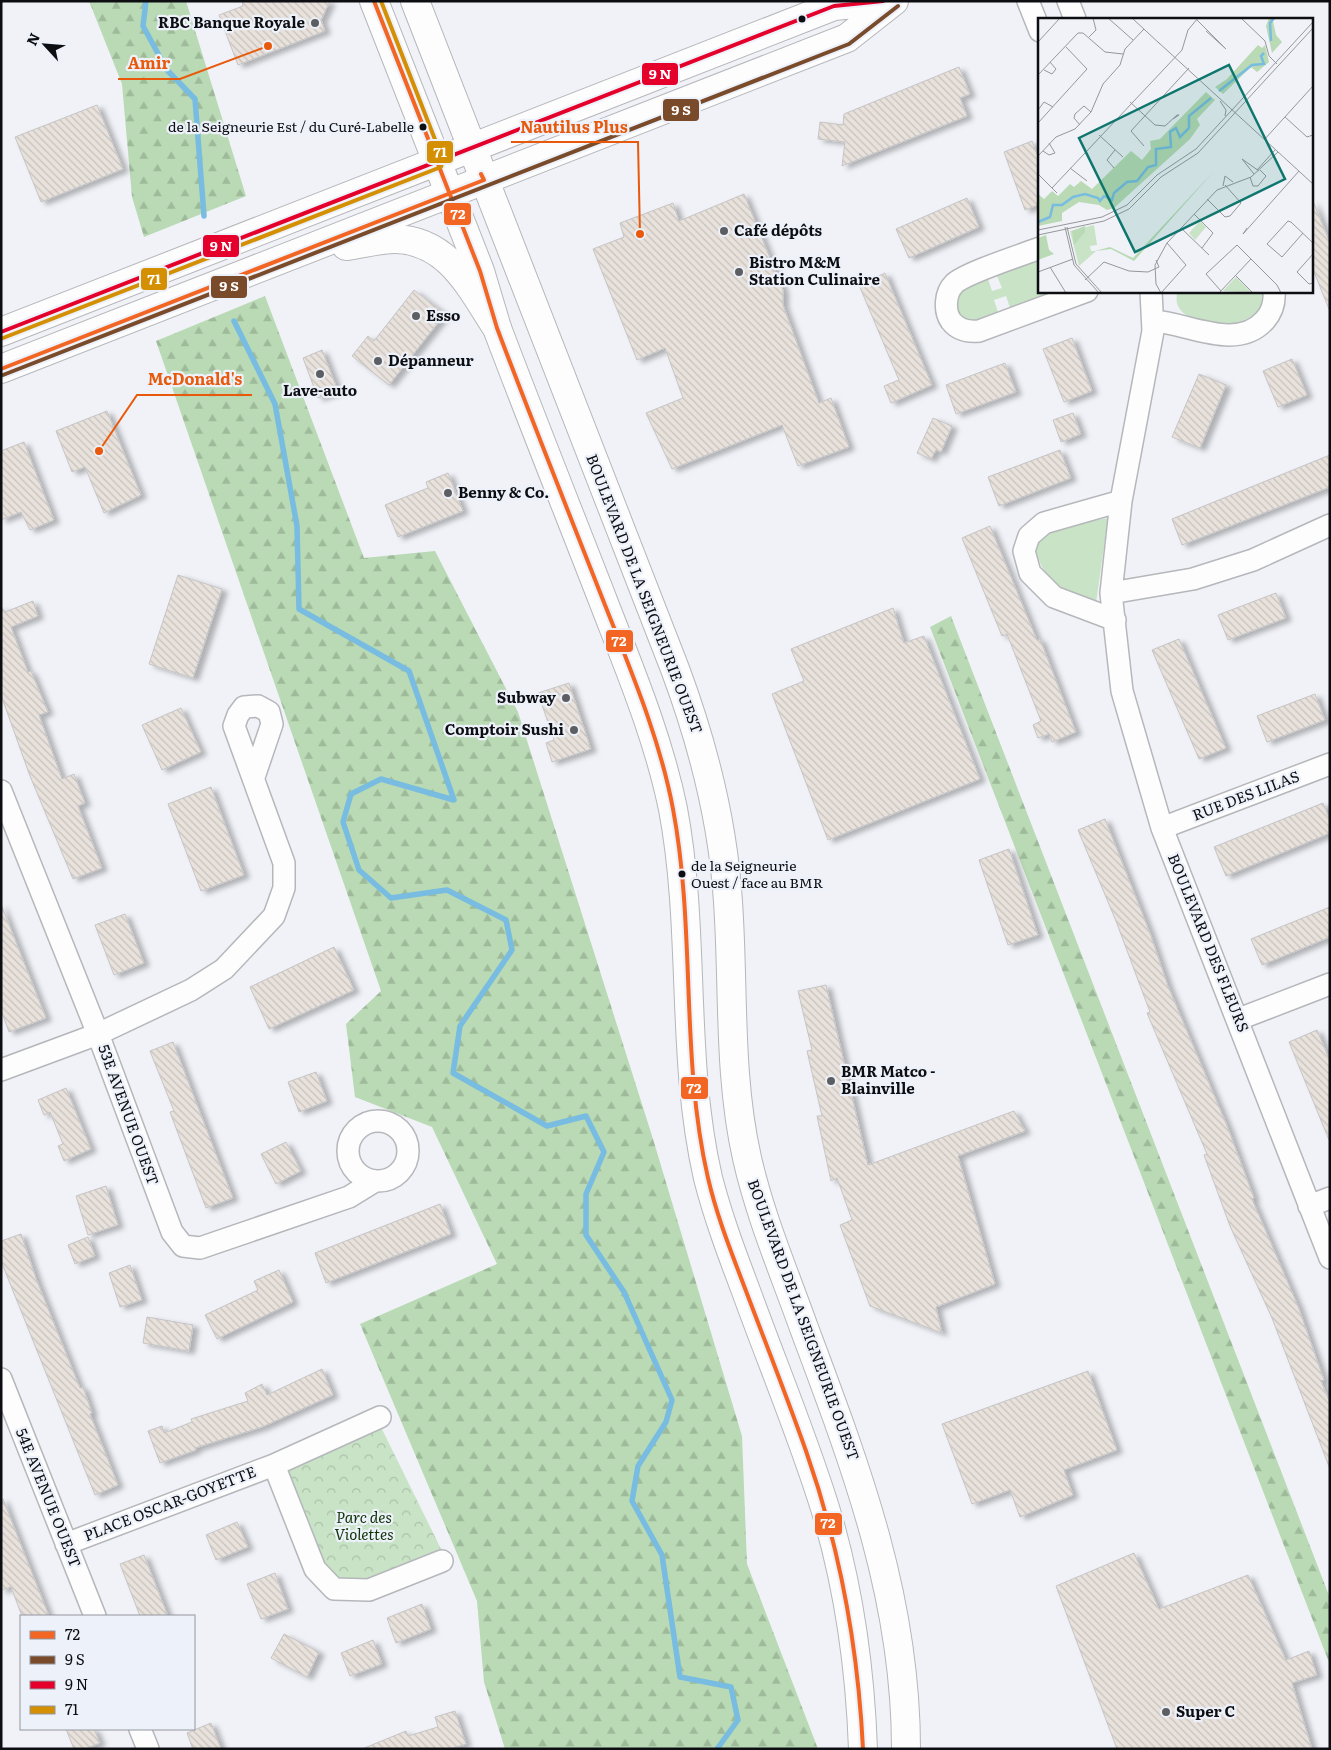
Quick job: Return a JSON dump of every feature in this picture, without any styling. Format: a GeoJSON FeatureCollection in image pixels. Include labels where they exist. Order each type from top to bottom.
{"type":"FeatureCollection","features":[{"type":"Feature","properties":{"kind":"main road"},"geometry":{"type":"LineString","coordinates":[[374,1],[480,272],[497,328],[648,718],[667,783],[677,832],[687,920],[693,1084],[704,1157],[723,1228],[825,1508],[837,1548],[854,1634],[861,1700],[863,1749]]}},
{"type":"Feature","properties":{"kind":"main road","name":"BOULEVARD DE LA SEIGNEURIE OUEST"},"geometry":{"type":"LineString","coordinates":[[415,1],[688,702],[716,808],[726,870],[735,1078],[746,1152],[767,1228],[868,1504],[889,1585],[897,1628],[903,1683],[906,1749]]}},
{"type":"Feature","properties":{"kind":"main road"},"geometry":{"type":"LineString","coordinates":[[1,369],[847,38],[861,9],[886,1]]}},
{"type":"Feature","properties":{"kind":"main road"},"geometry":{"type":"LineString","coordinates":[[1,332],[834,6],[861,9],[894,1]]}},
{"type":"Feature","properties":{"kind":"main road"},"geometry":{"type":"LineString","coordinates":[[297,252],[393,239],[419,242],[450,260],[497,328]]}},
{"type":"Feature","properties":{"kind":"main road"},"geometry":{"type":"LineString","coordinates":[[687,920],[729,916]]}},
{"type":"Feature","properties":{"kind":"main road"},"geometry":{"type":"LineString","coordinates":[[777,1376],[817,1362]]}},
{"type":"Feature","properties":{"kind":"main road"},"geometry":{"type":"LineString","coordinates":[[854,1634],[897,1628]]}},
{"type":"Feature","properties":{"kind":"street"},"geometry":{"type":"LineString","coordinates":[[1028,1],[1038,26]]}},
{"type":"Feature","properties":{"kind":"street"},"geometry":{"type":"LineString","coordinates":[[1068,1],[1074,18]]}},
{"type":"Feature","properties":{"kind":"street"},"geometry":{"type":"LineString","coordinates":[[1038,249],[967,277],[953,285],[947,298],[951,320],[964,330],[979,330],[1084,292]]}},
{"type":"Feature","properties":{"kind":"street","name":"BOULEVARD DES FLEURS"},"geometry":{"type":"LineString","coordinates":[[1151,292],[1154,321],[1121,501],[1111,593],[1122,691],[1162,828],[1330,1258]]}},
{"type":"Feature","properties":{"kind":"street"},"geometry":{"type":"LineString","coordinates":[[1154,321],[1208,333],[1246,332],[1260,325],[1266,319],[1273,304],[1274,292]]}},
{"type":"Feature","properties":{"kind":"street"},"geometry":{"type":"LineString","coordinates":[[1115,620],[1054,598],[1030,573],[1024,551],[1029,536],[1044,523],[1121,501]]}},
{"type":"Feature","properties":{"kind":"street"},"geometry":{"type":"LineString","coordinates":[[1111,593],[1193,580],[1253,560],[1330,525]]}},
{"type":"Feature","properties":{"kind":"street","name":"RUE DES LILAS"},"geometry":{"type":"LineString","coordinates":[[1162,828],[1330,764]]}},
{"type":"Feature","properties":{"kind":"street"},"geometry":{"type":"LineString","coordinates":[[1,1070],[98,1034],[191,990],[216,974],[236,957],[274,916],[284,888],[284,863],[254,777]]}},
{"type":"Feature","properties":{"kind":"street","name":"53E AVENUE OUEST"},"geometry":{"type":"LineString","coordinates":[[1,791],[98,1034],[172,1232],[183,1246],[200,1248],[210,1245],[350,1197],[375,1181]]}},
{"type":"Feature","properties":{"kind":"street"},"geometry":{"type":"LineString","coordinates":[[1238,1019],[1330,984]]}},
{"type":"Feature","properties":{"kind":"street"},"geometry":{"type":"LineString","coordinates":[[1309,1206],[1330,1198]]}},
{"type":"Feature","properties":{"kind":"street","name":"54E AVENUE OUEST"},"geometry":{"type":"LineString","coordinates":[[1,1379],[95,1615]]}},
{"type":"Feature","properties":{"kind":"street","name":"PLACE OSCAR-GOYETTE"},"geometry":{"type":"LineString","coordinates":[[66,1544],[274,1465],[380,1417]]}},
{"type":"Feature","properties":{"kind":"street","name":"PLACE OSCAR-GOYETTE"},"geometry":{"type":"LineString","coordinates":[[274,1465],[315,1569],[334,1589],[369,1590],[442,1561]]}},
{"type":"Feature","properties":{"kind":"street"},"geometry":{"type":"LineString","coordinates":[[140,1730],[148,1749]]}},
{"type":"Feature","properties":{"kind":"green space"},"geometry":{"type":"Polygon","coordinates":[[[89,1],[186,1],[246,196],[144,237],[132,197],[122,84],[89,1]]]}},
{"type":"Feature","properties":{"kind":"green space"},"geometry":{"type":"Polygon","coordinates":[[[1038,260],[1038,292],[1050,292],[1010,308],[1006,296],[994,300],[998,312],[979,320],[968,320],[960,315],[956,301],[960,292],[966,287],[988,279],[992,291],[1002,288],[997,276],[1038,260]]]}},
{"type":"Feature","properties":{"kind":"green space"},"geometry":{"type":"Polygon","coordinates":[[[1177,292],[1263,292],[1261,305],[1253,315],[1240,321],[1225,324],[1209,323],[1194,319],[1183,313],[1177,303],[1177,292]]]}},
{"type":"Feature","properties":{"kind":"green space"},"geometry":{"type":"Polygon","coordinates":[[[265,296],[364,558],[435,551],[518,712],[653,1139],[742,1436],[747,1564],[818,1749],[505,1749],[484,1682],[477,1601],[360,1324],[497,1264],[432,1127],[355,1097],[346,1024],[381,991],[156,341],[265,296]]]}},
{"type":"Feature","properties":{"kind":"green space"},"geometry":{"type":"Polygon","coordinates":[[[1108,518],[1096,603],[1065,590],[1050,578],[1039,560],[1035,547],[1049,529],[1108,518]]]}},
{"type":"Feature","properties":{"kind":"green space"},"geometry":{"type":"Polygon","coordinates":[[[951,616],[1330,1598],[1330,1665],[930,627],[951,616]]]}},
{"type":"Feature","properties":{"kind":"green space","name":"Parc des Violettes"},"geometry":{"type":"Polygon","coordinates":[[[377,1419],[444,1555],[377,1587],[340,1588],[318,1569],[275,1465],[377,1419]]]}},
{"type":"Feature","properties":{"kind":"building"},"geometry":{"type":"Polygon","coordinates":[[[242,1],[330,1],[321,20],[325,31],[238,65],[219,15],[243,6],[242,1]]]}},
{"type":"Feature","properties":{"kind":"building"},"geometry":{"type":"Polygon","coordinates":[[[959,67],[970,94],[960,98],[967,116],[842,166],[845,142],[818,139],[820,122],[843,125],[844,114],[959,67]]]}},
{"type":"Feature","properties":{"kind":"building"},"geometry":{"type":"Polygon","coordinates":[[[97,105],[123,169],[41,202],[15,137],[97,105]]]}},
{"type":"Feature","properties":{"kind":"building"},"geometry":{"type":"Polygon","coordinates":[[[1032,141],[1038,157],[1038,205],[1025,210],[1004,152],[1032,141]]]}},
{"type":"Feature","properties":{"kind":"building"},"geometry":{"type":"Polygon","coordinates":[[[744,194],[783,290],[783,305],[819,403],[831,398],[849,447],[798,466],[782,425],[672,469],[646,413],[683,398],[665,348],[637,360],[593,249],[624,237],[620,223],[673,203],[679,221],[744,194]]]}},
{"type":"Feature","properties":{"kind":"building"},"geometry":{"type":"Polygon","coordinates":[[[967,198],[979,227],[909,258],[896,229],[967,198]]]}},
{"type":"Feature","properties":{"kind":"building"},"geometry":{"type":"Polygon","coordinates":[[[1314,203],[1330,243],[1329,309],[1314,272],[1314,203]]]}},
{"type":"Feature","properties":{"kind":"building"},"geometry":{"type":"Polygon","coordinates":[[[885,273],[932,385],[891,403],[884,386],[899,380],[859,285],[885,273]]]}},
{"type":"Feature","properties":{"kind":"building"},"geometry":{"type":"Polygon","coordinates":[[[414,290],[445,314],[389,385],[352,356],[368,336],[374,341],[414,290]]]}},
{"type":"Feature","properties":{"kind":"building"},"geometry":{"type":"Polygon","coordinates":[[[1072,338],[1092,391],[1064,402],[1043,349],[1072,338]]]}},
{"type":"Feature","properties":{"kind":"building","name":"Lave-auto"},"geometry":{"type":"Polygon","coordinates":[[[322,350],[338,391],[318,398],[303,358],[322,350]]]}},
{"type":"Feature","properties":{"kind":"building"},"geometry":{"type":"Polygon","coordinates":[[[1292,359],[1307,395],[1278,407],[1263,371],[1292,359]]]}},
{"type":"Feature","properties":{"kind":"building"},"geometry":{"type":"Polygon","coordinates":[[[1005,363],[1016,392],[956,414],[946,385],[1005,363]]]}},
{"type":"Feature","properties":{"kind":"building"},"geometry":{"type":"Polygon","coordinates":[[[1199,374],[1226,385],[1200,448],[1172,437],[1199,374]]]}},
{"type":"Feature","properties":{"kind":"building"},"geometry":{"type":"Polygon","coordinates":[[[107,411],[141,495],[104,513],[85,467],[72,472],[56,431],[107,411]]]}},
{"type":"Feature","properties":{"kind":"building"},"geometry":{"type":"Polygon","coordinates":[[[1073,413],[1081,434],[1061,442],[1053,420],[1073,413]]]}},
{"type":"Feature","properties":{"kind":"building"},"geometry":{"type":"Polygon","coordinates":[[[933,418],[952,426],[941,452],[936,450],[931,459],[917,453],[933,418]]]}},
{"type":"Feature","properties":{"kind":"building"},"geometry":{"type":"Polygon","coordinates":[[[24,442],[54,520],[30,530],[21,512],[1,520],[1,451],[24,442]]]}},
{"type":"Feature","properties":{"kind":"building"},"geometry":{"type":"Polygon","coordinates":[[[1060,450],[1071,478],[999,506],[988,477],[1060,450]]]}},
{"type":"Feature","properties":{"kind":"building"},"geometry":{"type":"Polygon","coordinates":[[[1330,455],[1330,487],[1182,545],[1172,519],[1330,455]]]}},
{"type":"Feature","properties":{"kind":"building"},"geometry":{"type":"Polygon","coordinates":[[[448,473],[463,511],[398,537],[385,505],[428,488],[426,482],[448,473]]]}},
{"type":"Feature","properties":{"kind":"building"},"geometry":{"type":"Polygon","coordinates":[[[990,526],[1037,640],[1040,639],[1076,732],[1052,742],[1049,734],[1038,738],[1033,725],[1041,721],[1007,634],[1002,636],[962,538],[990,526]]]}},
{"type":"Feature","properties":{"kind":"building"},"geometry":{"type":"Polygon","coordinates":[[[178,575],[222,589],[193,678],[149,664],[178,575]]]}},
{"type":"Feature","properties":{"kind":"building"},"geometry":{"type":"Polygon","coordinates":[[[1276,593],[1286,618],[1228,640],[1218,615],[1276,593]]]}},
{"type":"Feature","properties":{"kind":"building"},"geometry":{"type":"Polygon","coordinates":[[[33,601],[38,616],[11,627],[28,672],[31,671],[48,712],[39,715],[62,779],[74,774],[85,803],[78,806],[102,868],[73,879],[30,776],[1,695],[1,606],[5,612],[33,601]]]}},
{"type":"Feature","properties":{"kind":"building"},"geometry":{"type":"Polygon","coordinates":[[[893,608],[904,643],[924,636],[980,779],[828,840],[772,694],[804,681],[791,649],[893,608]]]}},
{"type":"Feature","properties":{"kind":"building"},"geometry":{"type":"Polygon","coordinates":[[[1179,639],[1226,748],[1199,759],[1152,650],[1179,639]]]}},
{"type":"Feature","properties":{"kind":"building"},"geometry":{"type":"Polygon","coordinates":[[[569,683],[591,749],[552,762],[546,743],[554,740],[538,693],[569,683]]]}},
{"type":"Feature","properties":{"kind":"building"},"geometry":{"type":"Polygon","coordinates":[[[1315,694],[1325,720],[1267,742],[1257,716],[1315,694]]]}},
{"type":"Feature","properties":{"kind":"building"},"geometry":{"type":"Polygon","coordinates":[[[181,708],[201,752],[162,770],[142,725],[181,708]]]}},
{"type":"Feature","properties":{"kind":"building"},"geometry":{"type":"Polygon","coordinates":[[[211,787],[244,875],[201,891],[168,804],[211,787]]]}},
{"type":"Feature","properties":{"kind":"building"},"geometry":{"type":"Polygon","coordinates":[[[1323,803],[1330,820],[1330,833],[1226,876],[1214,847],[1323,803]]]}},
{"type":"Feature","properties":{"kind":"building"},"geometry":{"type":"Polygon","coordinates":[[[1105,819],[1150,933],[1168,986],[1228,1128],[1254,1198],[1252,1199],[1298,1306],[1324,1380],[1321,1381],[1330,1403],[1330,1469],[1272,1318],[1230,1226],[1204,1155],[1207,1154],[1147,1013],[1150,1012],[1116,921],[1078,830],[1105,819]]]}},
{"type":"Feature","properties":{"kind":"building"},"geometry":{"type":"Polygon","coordinates":[[[1009,849],[1038,935],[1008,945],[979,860],[1009,849]]]}},
{"type":"Feature","properties":{"kind":"building"},"geometry":{"type":"Polygon","coordinates":[[[1,904],[46,1018],[9,1032],[1,1010],[1,904]]]}},
{"type":"Feature","properties":{"kind":"building"},"geometry":{"type":"Polygon","coordinates":[[[1330,907],[1330,937],[1262,965],[1251,939],[1330,907]]]}},
{"type":"Feature","properties":{"kind":"building"},"geometry":{"type":"Polygon","coordinates":[[[125,914],[144,963],[114,975],[95,925],[125,914]]]}},
{"type":"Feature","properties":{"kind":"building"},"geometry":{"type":"Polygon","coordinates":[[[334,947],[354,990],[269,1029],[250,987],[334,947]]]}},
{"type":"Feature","properties":{"kind":"building"},"geometry":{"type":"Polygon","coordinates":[[[826,985],[868,1165],[1014,1111],[1025,1131],[958,1156],[995,1284],[936,1307],[942,1333],[870,1306],[840,1225],[852,1220],[837,1178],[831,1181],[817,1116],[822,1116],[807,1051],[812,1050],[798,991],[826,985]]]}},
{"type":"Feature","properties":{"kind":"building"},"geometry":{"type":"Polygon","coordinates":[[[1317,1030],[1330,1061],[1329,1140],[1289,1042],[1317,1030]]]}},
{"type":"Feature","properties":{"kind":"building"},"geometry":{"type":"Polygon","coordinates":[[[173,1042],[233,1198],[206,1208],[170,1112],[174,1111],[150,1051],[173,1042]]]}},
{"type":"Feature","properties":{"kind":"building"},"geometry":{"type":"Polygon","coordinates":[[[316,1072],[327,1101],[299,1112],[288,1082],[316,1072]]]}},
{"type":"Feature","properties":{"kind":"building"},"geometry":{"type":"Polygon","coordinates":[[[66,1088],[91,1149],[64,1161],[58,1146],[63,1144],[50,1112],[44,1115],[38,1100],[66,1088]]]}},
{"type":"Feature","properties":{"kind":"building"},"geometry":{"type":"Polygon","coordinates":[[[286,1142],[301,1171],[276,1184],[261,1154],[286,1142]]]}},
{"type":"Feature","properties":{"kind":"building"},"geometry":{"type":"Polygon","coordinates":[[[106,1186],[118,1225],[88,1235],[76,1196],[106,1186]]]}},
{"type":"Feature","properties":{"kind":"building"},"geometry":{"type":"Polygon","coordinates":[[[440,1204],[451,1234],[326,1283],[315,1253],[440,1204]]]}},
{"type":"Feature","properties":{"kind":"building"},"geometry":{"type":"Polygon","coordinates":[[[21,1234],[37,1281],[80,1388],[83,1387],[92,1413],[90,1414],[118,1485],[95,1495],[1,1261],[1,1241],[21,1234]]]}},
{"type":"Feature","properties":{"kind":"building"},"geometry":{"type":"Polygon","coordinates":[[[88,1237],[95,1256],[75,1264],[68,1245],[88,1237]]]}},
{"type":"Feature","properties":{"kind":"building"},"geometry":{"type":"Polygon","coordinates":[[[130,1265],[142,1300],[120,1307],[109,1273],[130,1265]]]}},
{"type":"Feature","properties":{"kind":"building"},"geometry":{"type":"Polygon","coordinates":[[[279,1270],[293,1302],[217,1339],[205,1315],[258,1290],[254,1281],[279,1270]]]}},
{"type":"Feature","properties":{"kind":"building"},"geometry":{"type":"Polygon","coordinates":[[[147,1317],[193,1325],[189,1351],[143,1343],[147,1317]]]}},
{"type":"Feature","properties":{"kind":"building"},"geometry":{"type":"Polygon","coordinates":[[[322,1369],[333,1395],[262,1427],[195,1448],[196,1450],[160,1463],[148,1431],[162,1426],[164,1433],[192,1422],[191,1419],[248,1401],[245,1393],[262,1384],[267,1395],[322,1369]]]}},
{"type":"Feature","properties":{"kind":"building"},"geometry":{"type":"Polygon","coordinates":[[[1088,1371],[1117,1450],[1064,1470],[1073,1495],[1020,1517],[1010,1490],[972,1504],[942,1424],[1088,1371]]]}},
{"type":"Feature","properties":{"kind":"building"},"geometry":{"type":"Polygon","coordinates":[[[1,1499],[3,1499],[49,1615],[22,1615],[11,1587],[1,1590],[1,1499]]]}},
{"type":"Feature","properties":{"kind":"building"},"geometry":{"type":"Polygon","coordinates":[[[237,1522],[248,1547],[216,1560],[206,1535],[237,1522]]]}},
{"type":"Feature","properties":{"kind":"building"},"geometry":{"type":"Polygon","coordinates":[[[1134,1553],[1159,1609],[1248,1575],[1286,1660],[1309,1651],[1317,1675],[1292,1683],[1312,1749],[1117,1749],[1056,1586],[1134,1553]]]}},
{"type":"Feature","properties":{"kind":"building"},"geometry":{"type":"Polygon","coordinates":[[[144,1555],[168,1615],[140,1615],[120,1564],[144,1555]]]}},
{"type":"Feature","properties":{"kind":"building"},"geometry":{"type":"Polygon","coordinates":[[[275,1573],[288,1609],[261,1619],[247,1584],[275,1573]]]}},
{"type":"Feature","properties":{"kind":"building"},"geometry":{"type":"Polygon","coordinates":[[[422,1604],[431,1629],[396,1643],[387,1618],[422,1604]]]}},
{"type":"Feature","properties":{"kind":"building"},"geometry":{"type":"Polygon","coordinates":[[[284,1634],[319,1652],[307,1677],[271,1658],[284,1634]]]}},
{"type":"Feature","properties":{"kind":"building"},"geometry":{"type":"Polygon","coordinates":[[[373,1640],[382,1664],[350,1676],[341,1653],[373,1640]]]}},
{"type":"Feature","properties":{"kind":"building"},"geometry":{"type":"Polygon","coordinates":[[[455,1711],[466,1744],[450,1749],[362,1749],[406,1731],[408,1736],[438,1727],[435,1717],[455,1711]]]}},
{"type":"Feature","properties":{"kind":"building"},"geometry":{"type":"Polygon","coordinates":[[[211,1723],[221,1749],[193,1749],[187,1733],[211,1723]]]}},
{"type":"Feature","properties":{"kind":"building"},"geometry":{"type":"Polygon","coordinates":[[[66,1730],[94,1730],[100,1743],[85,1749],[74,1749],[66,1730]]]}},
{"type":"Feature","properties":{"kind":"waterway"},"geometry":{"type":"LineString","coordinates":[[146,1],[143,26],[167,70],[195,99],[204,216]]}},
{"type":"Feature","properties":{"kind":"waterway"},"geometry":{"type":"LineString","coordinates":[[234,321],[275,404],[297,526],[299,609],[409,671],[454,800],[381,779],[351,794],[343,822],[359,870],[391,898],[447,890],[506,920],[512,950],[460,1026],[453,1073],[547,1126],[586,1116],[604,1152],[586,1194],[586,1235],[624,1292],[672,1400],[666,1422],[638,1466],[632,1501],[662,1555],[680,1677],[731,1687],[738,1720],[717,1749]]}},
{"type":"Feature","properties":{"kind":"transit line","name":"72"},"geometry":{"type":"LineString","coordinates":[[374,1],[480,271],[497,328],[635,680],[661,757],[673,809],[680,855],[694,1086],[699,1132],[708,1178],[725,1235],[806,1451],[829,1524],[852,1635],[861,1711],[863,1749]]}},
{"type":"Feature","properties":{"kind":"transit line","name":"71"},"geometry":{"type":"LineString","coordinates":[[3,338],[441,167],[443,160],[381,1]]}},
{"type":"Feature","properties":{"kind":"transit line"},"geometry":{"type":"LineString","coordinates":[[1,332],[834,6],[883,1]]}},
{"type":"Feature","properties":{"kind":"transit line"},"geometry":{"type":"LineString","coordinates":[[3,375],[849,44],[898,6]]}},
{"type":"Feature","properties":{"kind":"transit line","name":"72"},"geometry":{"type":"LineString","coordinates":[[1,369],[484,180],[481,174]]}},
{"type":"Feature","properties":{"kind":"place","name":"RBC Banque Royale"},"geometry":{"type":"Point","coordinates":[315,23]}},
{"type":"Feature","properties":{"kind":"place","name":"Amir"},"geometry":{"type":"Point","coordinates":[268,46]}},
{"type":"Feature","properties":{"kind":"place","name":"de la Seigneurie Est / du Curé-Labelle"},"geometry":{"type":"Point","coordinates":[423,127]}},
{"type":"Feature","properties":{"kind":"place","name":"Café dépôts"},"geometry":{"type":"Point","coordinates":[724,231]}},
{"type":"Feature","properties":{"kind":"place","name":"Nautilus Plus"},"geometry":{"type":"Point","coordinates":[640,234]}},
{"type":"Feature","properties":{"kind":"place","name":"Bistro M&M Station Culinaire"},"geometry":{"type":"Point","coordinates":[739,272]}},
{"type":"Feature","properties":{"kind":"place","name":"Esso"},"geometry":{"type":"Point","coordinates":[416,316]}},
{"type":"Feature","properties":{"kind":"place","name":"Dépanneur"},"geometry":{"type":"Point","coordinates":[378,361]}},
{"type":"Feature","properties":{"kind":"place","name":"Lave-auto"},"geometry":{"type":"Point","coordinates":[320,374]}},
{"type":"Feature","properties":{"kind":"place","name":"McDonald's"},"geometry":{"type":"Point","coordinates":[99,451]}},
{"type":"Feature","properties":{"kind":"place","name":"Benny & Co."},"geometry":{"type":"Point","coordinates":[448,493]}},
{"type":"Feature","properties":{"kind":"place","name":"Subway"},"geometry":{"type":"Point","coordinates":[566,698]}},
{"type":"Feature","properties":{"kind":"place","name":"Comptoir Sushi"},"geometry":{"type":"Point","coordinates":[574,730]}},
{"type":"Feature","properties":{"kind":"place","name":"de la Seigneurie Ouest / face au BMR"},"geometry":{"type":"Point","coordinates":[682,874]}},
{"type":"Feature","properties":{"kind":"place","name":"BMR Matco - Blainville"},"geometry":{"type":"Point","coordinates":[831,1081]}},
{"type":"Feature","properties":{"kind":"place","name":"Super C"},"geometry":{"type":"Point","coordinates":[1166,1712]}}]}
